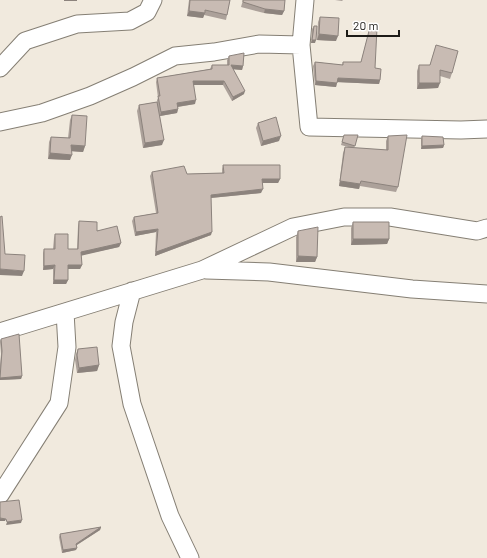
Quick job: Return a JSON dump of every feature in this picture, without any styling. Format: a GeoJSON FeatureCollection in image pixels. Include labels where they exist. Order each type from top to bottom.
{"type":"FeatureCollection","features":[{"type":"Feature","properties":{"kind":"street"},"geometry":{"type":"LineString","coordinates":[[0,68],[25,41],[77,24],[130,21],[147,12],[153,0]]}},
{"type":"Feature","properties":{"kind":"street"},"geometry":{"type":"LineString","coordinates":[[305,0],[300,46],[309,126],[462,130],[487,129]]}},
{"type":"Feature","properties":{"kind":"street"},"geometry":{"type":"LineString","coordinates":[[0,122],[42,113],[90,96],[175,56],[214,52],[259,44],[300,46]]}},
{"type":"Feature","properties":{"kind":"street"},"geometry":{"type":"LineString","coordinates":[[0,332],[202,270],[293,227],[344,218],[390,217],[477,231],[487,228]]}},
{"type":"Feature","properties":{"kind":"street"},"geometry":{"type":"LineString","coordinates":[[202,270],[269,272],[412,289],[487,294]]}},
{"type":"Feature","properties":{"kind":"street"},"geometry":{"type":"LineString","coordinates":[[132,291],[124,322],[121,346],[132,404],[170,516],[190,558]]}},
{"type":"Feature","properties":{"kind":"street"},"geometry":{"type":"LineString","coordinates":[[0,495],[59,403],[67,347],[65,312]]}},
{"type":"Feature","properties":{"kind":"building"},"geometry":{"type":"Polygon","coordinates":[[[190,0],[230,0],[227,15],[205,10],[205,13],[189,11],[190,0]]]}},
{"type":"Feature","properties":{"kind":"building"},"geometry":{"type":"Polygon","coordinates":[[[243,0],[285,0],[284,11],[265,9],[243,2],[243,0]]]}},
{"type":"Feature","properties":{"kind":"building"},"geometry":{"type":"Polygon","coordinates":[[[320,17],[339,18],[338,36],[319,34],[320,17]]]}},
{"type":"Feature","properties":{"kind":"building"},"geometry":{"type":"Polygon","coordinates":[[[314,26],[317,26],[316,40],[312,40],[314,26]]]}},
{"type":"Feature","properties":{"kind":"building"},"geometry":{"type":"Polygon","coordinates":[[[370,27],[377,28],[375,68],[381,69],[380,80],[338,78],[337,83],[316,81],[315,62],[343,65],[343,62],[361,62],[370,27]]]}},
{"type":"Feature","properties":{"kind":"building"},"geometry":{"type":"Polygon","coordinates":[[[436,45],[458,51],[452,73],[440,70],[440,83],[419,83],[419,65],[430,65],[436,45]]]}},
{"type":"Feature","properties":{"kind":"building"},"geometry":{"type":"Polygon","coordinates":[[[244,53],[243,66],[231,65],[245,91],[233,97],[224,81],[193,81],[196,100],[177,103],[178,109],[161,112],[157,78],[212,69],[212,65],[229,65],[229,56],[244,53]]]}},
{"type":"Feature","properties":{"kind":"building"},"geometry":{"type":"Polygon","coordinates":[[[157,102],[164,140],[145,143],[139,105],[157,102]]]}},
{"type":"Feature","properties":{"kind":"building"},"geometry":{"type":"Polygon","coordinates":[[[72,115],[87,116],[85,146],[71,145],[72,155],[50,153],[51,137],[70,138],[72,115]]]}},
{"type":"Feature","properties":{"kind":"building"},"geometry":{"type":"Polygon","coordinates":[[[276,117],[281,136],[263,141],[258,123],[276,117]]]}},
{"type":"Feature","properties":{"kind":"building"},"geometry":{"type":"Polygon","coordinates":[[[344,135],[358,135],[355,146],[342,142],[344,135]]]}},
{"type":"Feature","properties":{"kind":"building"},"geometry":{"type":"Polygon","coordinates":[[[407,135],[398,187],[361,181],[360,184],[340,181],[345,147],[388,150],[388,136],[407,135]]]}},
{"type":"Feature","properties":{"kind":"building"},"geometry":{"type":"Polygon","coordinates":[[[422,136],[443,137],[444,145],[422,146],[422,136]]]}},
{"type":"Feature","properties":{"kind":"building"},"geometry":{"type":"Polygon","coordinates":[[[223,165],[280,165],[280,179],[262,179],[263,189],[211,195],[212,232],[156,252],[158,229],[136,232],[134,217],[158,213],[152,172],[184,166],[187,174],[224,173],[223,165]]]}},
{"type":"Feature","properties":{"kind":"building"},"geometry":{"type":"Polygon","coordinates":[[[2,216],[5,254],[25,255],[24,271],[0,269],[0,217],[2,216]]]}},
{"type":"Feature","properties":{"kind":"building"},"geometry":{"type":"Polygon","coordinates":[[[79,221],[97,222],[97,231],[117,226],[121,243],[81,252],[82,265],[68,265],[68,280],[54,280],[55,265],[44,266],[44,249],[55,249],[55,234],[68,234],[68,249],[78,249],[79,221]]]}},
{"type":"Feature","properties":{"kind":"building"},"geometry":{"type":"Polygon","coordinates":[[[353,222],[389,222],[389,239],[353,239],[353,222]]]}},
{"type":"Feature","properties":{"kind":"building"},"geometry":{"type":"Polygon","coordinates":[[[318,227],[317,257],[298,256],[298,231],[318,227]]]}},
{"type":"Feature","properties":{"kind":"building"},"geometry":{"type":"Polygon","coordinates":[[[19,334],[22,376],[0,378],[2,351],[1,339],[19,334]]]}},
{"type":"Feature","properties":{"kind":"building"},"geometry":{"type":"Polygon","coordinates":[[[97,347],[99,365],[79,368],[77,355],[78,349],[97,347]]]}},
{"type":"Feature","properties":{"kind":"building"},"geometry":{"type":"Polygon","coordinates":[[[19,500],[22,520],[7,522],[6,519],[0,518],[0,502],[19,500]]]}},
{"type":"Feature","properties":{"kind":"building"},"geometry":{"type":"Polygon","coordinates":[[[101,527],[76,544],[77,548],[63,550],[60,534],[101,527]]]}}]}
